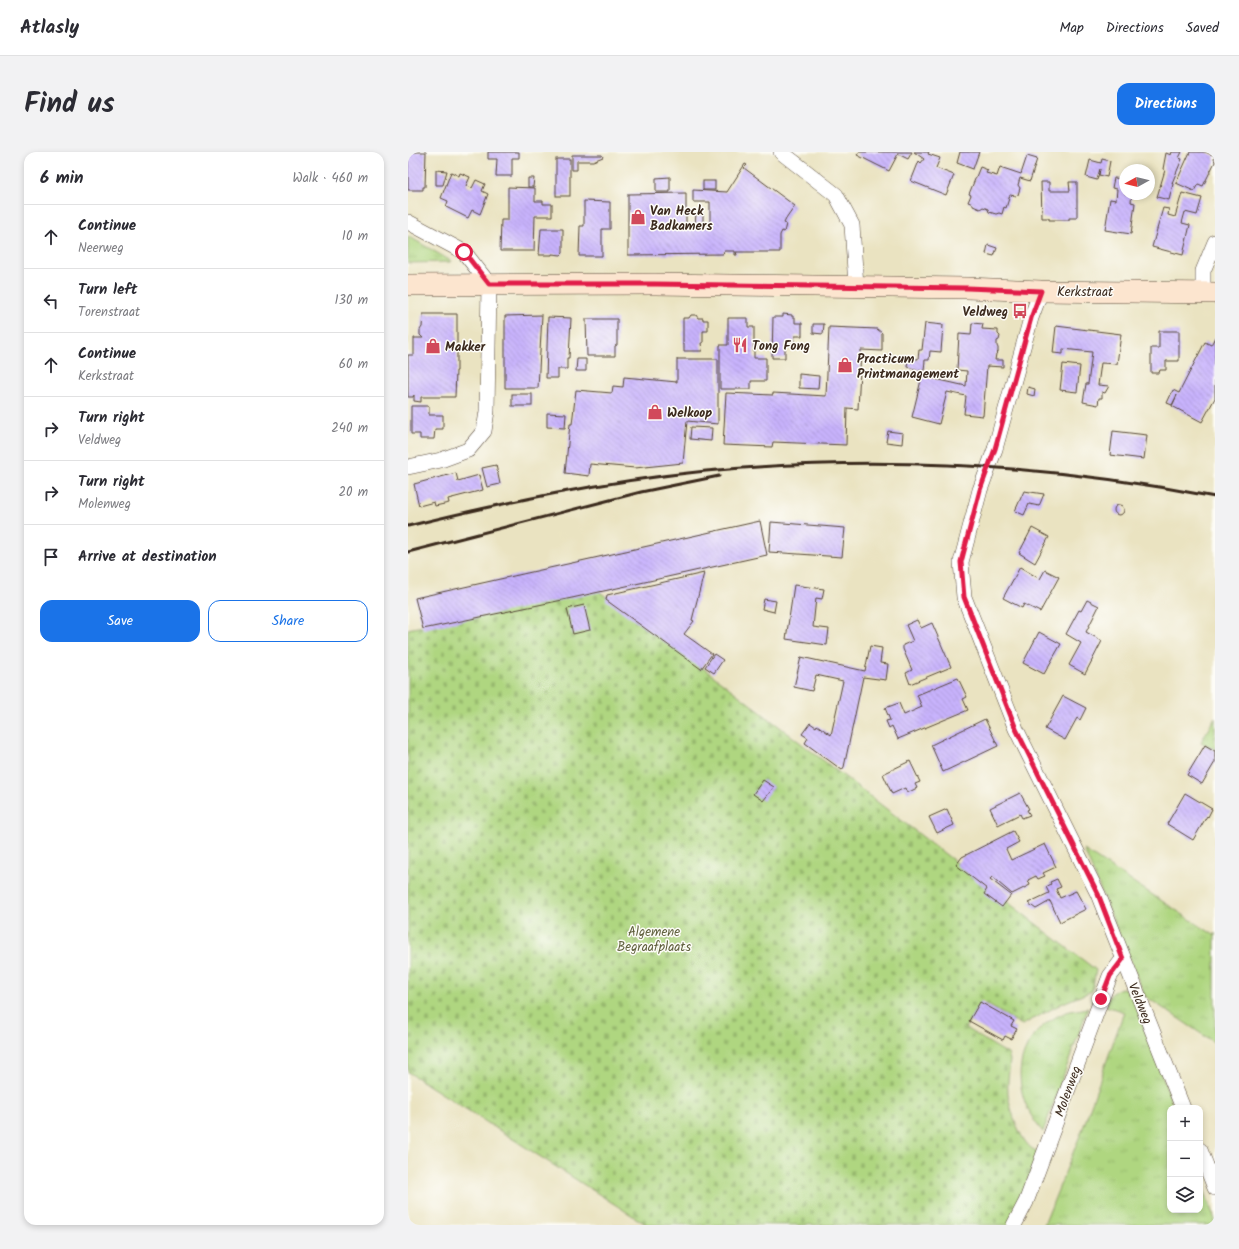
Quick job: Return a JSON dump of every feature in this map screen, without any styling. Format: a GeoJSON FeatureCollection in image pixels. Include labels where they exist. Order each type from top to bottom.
{"type":"FeatureCollection","features":[{"type":"Feature","properties":{"kind":"main road","name":"Kerkstraat"},"geometry":{"type":"LineString","coordinates":[[408,285],[655,284],[967,288],[1041,291],[1209,292]]}},
{"type":"Feature","properties":{"kind":"street"},"geometry":{"type":"LineString","coordinates":[[781,152],[836,195],[852,225],[856,286]]}},
{"type":"Feature","properties":{"kind":"street"},"geometry":{"type":"LineString","coordinates":[[408,222],[464,252],[489,284],[487,411],[484,432],[468,450],[441,460],[408,467]]}},
{"type":"Feature","properties":{"kind":"street"},"geometry":{"type":"LineString","coordinates":[[1209,292],[1203,271],[1215,242]]}},
{"type":"Feature","properties":{"kind":"street","name":"Veldweg"},"geometry":{"type":"LineString","coordinates":[[1041,291],[1031,318],[995,449],[980,490],[961,562],[964,597],[1016,729],[1098,894],[1182,1105]]}},
{"type":"Feature","properties":{"kind":"street","name":"Molenweg"},"geometry":{"type":"LineString","coordinates":[[1014,1225],[1026,1202],[1110,976],[1123,959]]}},
{"type":"Feature","properties":{"kind":"street"},"geometry":{"type":"LineString","coordinates":[[1203,1158],[1215,1188]]}},
{"type":"Feature","properties":{"kind":"green space"},"geometry":{"type":"Polygon","coordinates":[[[408,236],[451,261],[408,263],[408,236]]]}},
{"type":"Feature","properties":{"kind":"green space","name":"Algemene Begraafplaats"},"geometry":{"type":"Polygon","coordinates":[[[597,590],[711,674],[1096,970],[1092,991],[1063,1003],[1022,1025],[981,1001],[965,1028],[1008,1054],[1010,1060],[1008,1090],[1011,1109],[1021,1135],[1031,1148],[1037,1151],[1030,1175],[1008,1225],[647,1225],[408,1072],[408,629],[597,590]]]}},
{"type":"Feature","properties":{"kind":"green space"},"geometry":{"type":"Polygon","coordinates":[[[1215,717],[1215,750],[1201,742],[1215,717]]]}},
{"type":"Feature","properties":{"kind":"green space"},"geometry":{"type":"Polygon","coordinates":[[[1084,850],[1214,935],[1215,933],[1215,1043],[1145,996],[1084,850]]]}},
{"type":"Feature","properties":{"kind":"green space"},"geometry":{"type":"Polygon","coordinates":[[[1118,989],[1126,989],[1133,997],[1173,1105],[1167,1105],[1167,1213],[1203,1213],[1203,1187],[1215,1220],[1215,1225],[1044,1225],[1083,1128],[1124,1012],[1106,1006],[1109,997],[1118,989]]]}},
{"type":"Feature","properties":{"kind":"green space"},"geometry":{"type":"Polygon","coordinates":[[[1088,1008],[1043,1132],[1032,1117],[1024,1100],[1021,1084],[1021,1067],[1025,1052],[1033,1037],[1045,1024],[1065,1013],[1088,1008]]]}},
{"type":"Feature","properties":{"kind":"building"},"geometry":{"type":"Polygon","coordinates":[[[408,152],[426,152],[425,187],[423,187],[423,190],[408,190],[408,152]]]}},
{"type":"Feature","properties":{"kind":"building"},"geometry":{"type":"Polygon","coordinates":[[[488,152],[519,152],[519,158],[512,158],[512,176],[496,176],[497,159],[488,159],[488,152]]]}},
{"type":"Feature","properties":{"kind":"building"},"geometry":{"type":"Polygon","coordinates":[[[859,152],[912,152],[908,159],[898,154],[889,171],[857,155],[859,152]]]}},
{"type":"Feature","properties":{"kind":"building"},"geometry":{"type":"Polygon","coordinates":[[[914,152],[929,152],[928,154],[940,158],[936,168],[954,175],[946,195],[911,181],[919,161],[921,163],[924,159],[914,152]]]}},
{"type":"Feature","properties":{"kind":"building"},"geometry":{"type":"Polygon","coordinates":[[[960,152],[979,152],[973,169],[957,163],[960,152]]]}},
{"type":"Feature","properties":{"kind":"building"},"geometry":{"type":"Polygon","coordinates":[[[1172,152],[1182,152],[1179,158],[1182,159],[1172,183],[1169,200],[1157,197],[1165,170],[1163,169],[1166,153],[1171,155],[1172,152]]]}},
{"type":"Feature","properties":{"kind":"building"},"geometry":{"type":"Polygon","coordinates":[[[1190,152],[1206,152],[1215,156],[1215,162],[1203,186],[1198,184],[1194,191],[1176,183],[1190,152]]]}},
{"type":"Feature","properties":{"kind":"building"},"geometry":{"type":"Polygon","coordinates":[[[572,155],[602,155],[603,157],[593,161],[577,161],[577,170],[572,170],[572,155]]]}},
{"type":"Feature","properties":{"kind":"building"},"geometry":{"type":"Polygon","coordinates":[[[1027,156],[1037,159],[1030,181],[1020,178],[1018,195],[1010,195],[1006,208],[1004,207],[1002,214],[989,212],[988,209],[983,207],[980,209],[968,202],[971,195],[969,194],[980,167],[988,170],[986,173],[997,176],[1000,167],[1021,174],[1027,156]]]}},
{"type":"Feature","properties":{"kind":"building"},"geometry":{"type":"Polygon","coordinates":[[[556,159],[570,159],[570,196],[556,196],[556,159]]]}},
{"type":"Feature","properties":{"kind":"building"},"geometry":{"type":"Polygon","coordinates":[[[1102,159],[1110,161],[1107,177],[1099,175],[1100,169],[1097,180],[1086,177],[1090,160],[1101,163],[1102,159]]]}},
{"type":"Feature","properties":{"kind":"building"},"geometry":{"type":"Polygon","coordinates":[[[745,164],[747,165],[744,168],[795,206],[784,223],[786,224],[784,232],[782,231],[780,235],[780,252],[736,252],[737,255],[735,255],[735,251],[724,251],[723,254],[628,255],[628,194],[686,193],[686,224],[695,224],[696,214],[703,214],[703,225],[710,225],[710,202],[693,202],[693,190],[727,192],[745,164]]]}},
{"type":"Feature","properties":{"kind":"building"},"geometry":{"type":"Polygon","coordinates":[[[436,170],[447,171],[443,185],[436,185],[436,170]]]}},
{"type":"Feature","properties":{"kind":"building"},"geometry":{"type":"Polygon","coordinates":[[[451,172],[459,176],[460,173],[470,177],[466,186],[472,188],[476,180],[485,184],[482,191],[488,194],[480,214],[472,210],[468,218],[446,207],[448,201],[441,198],[451,172]]]}},
{"type":"Feature","properties":{"kind":"building"},"geometry":{"type":"Polygon","coordinates":[[[670,177],[670,192],[656,192],[656,178],[670,177]]]}},
{"type":"Feature","properties":{"kind":"building"},"geometry":{"type":"Polygon","coordinates":[[[528,178],[534,178],[533,187],[528,187],[528,178]]]}},
{"type":"Feature","properties":{"kind":"building"},"geometry":{"type":"Polygon","coordinates":[[[1114,178],[1119,178],[1119,200],[1131,200],[1131,202],[1135,203],[1131,234],[1105,230],[1110,199],[1116,200],[1117,189],[1112,188],[1114,178]]]}},
{"type":"Feature","properties":{"kind":"building"},"geometry":{"type":"Polygon","coordinates":[[[703,181],[715,181],[715,190],[703,190],[703,181]]]}},
{"type":"Feature","properties":{"kind":"building"},"geometry":{"type":"Polygon","coordinates":[[[1041,182],[1049,182],[1049,191],[1070,191],[1069,182],[1077,182],[1077,218],[1069,218],[1069,220],[1049,220],[1049,218],[1042,218],[1041,182]]]}},
{"type":"Feature","properties":{"kind":"building"},"geometry":{"type":"Polygon","coordinates":[[[508,187],[535,188],[535,201],[543,201],[543,204],[552,204],[552,216],[535,216],[534,251],[500,251],[501,220],[508,220],[508,187]]]}},
{"type":"Feature","properties":{"kind":"building"},"geometry":{"type":"Polygon","coordinates":[[[1182,193],[1202,198],[1197,215],[1185,212],[1182,223],[1190,225],[1183,255],[1152,247],[1163,208],[1169,209],[1168,215],[1175,217],[1182,193]]]}},
{"type":"Feature","properties":{"kind":"building"},"geometry":{"type":"Polygon","coordinates":[[[584,201],[610,202],[610,229],[602,229],[602,256],[579,256],[580,226],[584,226],[584,201]]]}},
{"type":"Feature","properties":{"kind":"building"},"geometry":{"type":"Polygon","coordinates":[[[541,229],[563,229],[563,253],[561,255],[539,255],[541,229]]]}},
{"type":"Feature","properties":{"kind":"building"},"geometry":{"type":"Polygon","coordinates":[[[988,245],[997,248],[994,256],[986,254],[988,245]]]}},
{"type":"Feature","properties":{"kind":"building"},"geometry":{"type":"Polygon","coordinates":[[[423,314],[457,314],[457,371],[455,397],[421,397],[421,402],[414,401],[414,395],[413,397],[408,397],[408,355],[414,355],[414,338],[423,338],[420,335],[420,330],[422,327],[423,314]]]}},
{"type":"Feature","properties":{"kind":"building"},"geometry":{"type":"Polygon","coordinates":[[[783,314],[792,315],[792,317],[795,317],[795,323],[802,323],[802,336],[795,336],[794,344],[785,344],[785,358],[772,358],[773,317],[783,317],[783,314]]]}},
{"type":"Feature","properties":{"kind":"building"},"geometry":{"type":"Polygon","coordinates":[[[542,315],[538,388],[505,388],[505,316],[542,315]]]}},
{"type":"Feature","properties":{"kind":"building"},"geometry":{"type":"Polygon","coordinates":[[[691,315],[696,315],[698,318],[703,318],[703,320],[708,320],[708,331],[703,331],[703,343],[701,343],[702,351],[684,351],[683,318],[689,318],[691,315]]]}},
{"type":"Feature","properties":{"kind":"building"},"geometry":{"type":"Polygon","coordinates":[[[548,317],[571,318],[567,369],[558,369],[558,378],[546,378],[548,317]]]}},
{"type":"Feature","properties":{"kind":"building"},"geometry":{"type":"Polygon","coordinates":[[[728,318],[748,318],[748,327],[754,327],[754,358],[766,358],[766,381],[751,381],[751,389],[720,389],[720,345],[728,345],[728,318]]]}},
{"type":"Feature","properties":{"kind":"building"},"geometry":{"type":"Polygon","coordinates":[[[586,319],[617,319],[617,345],[615,346],[615,356],[587,356],[586,319]]]}},
{"type":"Feature","properties":{"kind":"building"},"geometry":{"type":"Polygon","coordinates":[[[925,323],[943,325],[941,352],[930,351],[929,360],[925,360],[924,371],[907,367],[908,358],[918,359],[919,350],[922,350],[925,323]]]}},
{"type":"Feature","properties":{"kind":"building"},"geometry":{"type":"Polygon","coordinates":[[[972,323],[983,324],[982,329],[998,330],[998,334],[1000,336],[999,340],[997,341],[998,352],[995,360],[1003,360],[1003,367],[987,366],[983,416],[964,414],[966,396],[947,392],[939,424],[912,417],[922,376],[966,386],[967,371],[957,370],[959,334],[971,335],[972,323]]]}},
{"type":"Feature","properties":{"kind":"building"},"geometry":{"type":"Polygon","coordinates":[[[813,324],[824,324],[823,334],[813,333],[813,324]]]}},
{"type":"Feature","properties":{"kind":"building"},"geometry":{"type":"Polygon","coordinates":[[[1056,326],[1121,334],[1117,364],[1101,363],[1098,385],[1109,386],[1105,393],[1102,392],[1102,398],[1099,398],[1098,405],[1083,402],[1086,384],[1088,384],[1092,352],[1063,349],[1063,354],[1053,353],[1056,326]]]}},
{"type":"Feature","properties":{"kind":"building"},"geometry":{"type":"Polygon","coordinates":[[[829,327],[877,329],[882,333],[882,351],[861,350],[858,409],[847,408],[846,445],[773,442],[772,447],[723,445],[726,393],[773,395],[773,393],[826,396],[829,327]]]}},
{"type":"Feature","properties":{"kind":"building"},"geometry":{"type":"Polygon","coordinates":[[[1159,331],[1179,331],[1179,361],[1166,361],[1166,370],[1160,370],[1159,373],[1151,373],[1151,348],[1159,348],[1159,331]]]}},
{"type":"Feature","properties":{"kind":"building"},"geometry":{"type":"Polygon","coordinates":[[[1215,337],[1215,398],[1202,422],[1172,406],[1177,395],[1172,405],[1167,403],[1173,390],[1179,393],[1205,342],[1211,345],[1215,337]]]}},
{"type":"Feature","properties":{"kind":"building"},"geometry":{"type":"Polygon","coordinates":[[[577,359],[586,359],[586,371],[576,371],[577,359]]]}},
{"type":"Feature","properties":{"kind":"building"},"geometry":{"type":"Polygon","coordinates":[[[677,359],[718,359],[718,424],[687,421],[683,463],[635,468],[590,464],[589,476],[565,473],[570,424],[572,424],[576,390],[612,393],[613,386],[623,387],[624,377],[677,382],[677,359]]]}},
{"type":"Feature","properties":{"kind":"building"},"geometry":{"type":"Polygon","coordinates":[[[1063,364],[1080,366],[1077,392],[1060,390],[1063,364]]]}},
{"type":"Feature","properties":{"kind":"building"},"geometry":{"type":"Polygon","coordinates":[[[799,374],[819,376],[818,389],[799,388],[799,374]]]}},
{"type":"Feature","properties":{"kind":"building"},"geometry":{"type":"Polygon","coordinates":[[[1028,387],[1035,389],[1034,396],[1027,394],[1028,387]]]}},
{"type":"Feature","properties":{"kind":"building"},"geometry":{"type":"Polygon","coordinates":[[[512,394],[532,394],[532,406],[512,406],[512,394]]]}},
{"type":"Feature","properties":{"kind":"building"},"geometry":{"type":"Polygon","coordinates":[[[411,406],[429,406],[429,415],[443,415],[443,429],[435,429],[434,439],[420,439],[420,434],[411,434],[411,406]]]}},
{"type":"Feature","properties":{"kind":"building"},"geometry":{"type":"Polygon","coordinates":[[[547,413],[566,414],[565,428],[547,427],[547,413]]]}},
{"type":"Feature","properties":{"kind":"building"},"geometry":{"type":"Polygon","coordinates":[[[691,427],[712,428],[711,441],[690,439],[691,427]]]}},
{"type":"Feature","properties":{"kind":"building"},"geometry":{"type":"Polygon","coordinates":[[[888,431],[903,433],[902,444],[886,442],[888,431]]]}},
{"type":"Feature","properties":{"kind":"building"},"geometry":{"type":"Polygon","coordinates":[[[1113,431],[1147,435],[1144,459],[1110,455],[1113,431]]]}},
{"type":"Feature","properties":{"kind":"building"},"geometry":{"type":"Polygon","coordinates":[[[496,465],[500,484],[487,487],[482,468],[496,465]]]}},
{"type":"Feature","properties":{"kind":"building"},"geometry":{"type":"Polygon","coordinates":[[[456,473],[458,481],[479,475],[483,490],[448,499],[449,503],[435,506],[434,502],[419,506],[414,484],[456,473]]]}},
{"type":"Feature","properties":{"kind":"building"},"geometry":{"type":"Polygon","coordinates":[[[1024,491],[1044,494],[1039,506],[1029,504],[1024,515],[1015,511],[1024,491]]]}},
{"type":"Feature","properties":{"kind":"building"},"geometry":{"type":"Polygon","coordinates":[[[1117,505],[1121,505],[1123,506],[1123,514],[1117,515],[1114,512],[1114,508],[1117,505]]]}},
{"type":"Feature","properties":{"kind":"building"},"geometry":{"type":"Polygon","coordinates":[[[760,521],[767,555],[423,629],[415,598],[760,521]]]}},
{"type":"Feature","properties":{"kind":"building"},"geometry":{"type":"Polygon","coordinates":[[[771,522],[845,528],[842,557],[769,552],[771,522]]]}},
{"type":"Feature","properties":{"kind":"building"},"geometry":{"type":"Polygon","coordinates":[[[1032,528],[1049,537],[1035,563],[1019,553],[1032,528]]]}},
{"type":"Feature","properties":{"kind":"building"},"geometry":{"type":"Polygon","coordinates":[[[1020,567],[1040,579],[1045,570],[1059,577],[1040,612],[1024,604],[1022,608],[1003,598],[1020,567]]]}},
{"type":"Feature","properties":{"kind":"building"},"geometry":{"type":"Polygon","coordinates":[[[704,573],[692,620],[694,621],[684,634],[712,654],[701,669],[606,600],[607,595],[704,573]]]}},
{"type":"Feature","properties":{"kind":"building"},"geometry":{"type":"Polygon","coordinates":[[[794,585],[824,589],[822,599],[816,598],[813,627],[829,629],[827,645],[786,639],[794,585]]]}},
{"type":"Feature","properties":{"kind":"building"},"geometry":{"type":"Polygon","coordinates":[[[764,599],[776,601],[774,612],[762,609],[764,599]]]}},
{"type":"Feature","properties":{"kind":"building"},"geometry":{"type":"Polygon","coordinates":[[[1087,600],[1099,606],[1086,632],[1102,641],[1085,674],[1069,665],[1081,643],[1066,634],[1079,610],[1081,611],[1087,600]]]}},
{"type":"Feature","properties":{"kind":"building"},"geometry":{"type":"Polygon","coordinates":[[[584,605],[590,630],[573,634],[567,609],[584,605]]]}},
{"type":"Feature","properties":{"kind":"building"},"geometry":{"type":"Polygon","coordinates":[[[917,620],[921,628],[932,623],[951,667],[910,684],[906,673],[912,670],[903,649],[903,645],[913,641],[906,625],[917,620]]]}},
{"type":"Feature","properties":{"kind":"building"},"geometry":{"type":"Polygon","coordinates":[[[1039,632],[1061,644],[1044,674],[1023,663],[1039,632]]]}},
{"type":"Feature","properties":{"kind":"building"},"geometry":{"type":"Polygon","coordinates":[[[870,646],[882,648],[880,663],[888,664],[886,680],[863,677],[844,767],[842,770],[805,743],[808,738],[802,734],[810,723],[816,727],[817,725],[831,735],[843,681],[816,675],[812,691],[794,687],[801,657],[865,671],[870,646]]]}},
{"type":"Feature","properties":{"kind":"building"},"geometry":{"type":"Polygon","coordinates":[[[714,654],[723,660],[714,673],[705,667],[714,654]]]}},
{"type":"Feature","properties":{"kind":"building"},"geometry":{"type":"Polygon","coordinates":[[[958,678],[967,697],[963,699],[968,710],[898,739],[892,726],[889,728],[886,721],[890,720],[885,708],[899,703],[904,715],[922,707],[917,695],[958,678]]]}},
{"type":"Feature","properties":{"kind":"building"},"geometry":{"type":"Polygon","coordinates":[[[1063,696],[1086,708],[1080,720],[1077,718],[1065,740],[1045,729],[1063,696]]]}},
{"type":"Feature","properties":{"kind":"building"},"geometry":{"type":"Polygon","coordinates":[[[985,719],[998,746],[943,772],[931,745],[985,719]]]}},
{"type":"Feature","properties":{"kind":"building"},"geometry":{"type":"Polygon","coordinates":[[[1205,745],[1215,751],[1215,762],[1202,784],[1187,775],[1205,745]]]}},
{"type":"Feature","properties":{"kind":"building"},"geometry":{"type":"Polygon","coordinates":[[[910,761],[920,782],[915,784],[917,788],[907,793],[905,788],[892,794],[883,774],[910,761]]]}},
{"type":"Feature","properties":{"kind":"building"},"geometry":{"type":"Polygon","coordinates":[[[763,780],[774,787],[763,801],[753,794],[763,780]]]}},
{"type":"Feature","properties":{"kind":"building"},"geometry":{"type":"Polygon","coordinates":[[[1020,793],[1029,809],[1027,810],[1030,815],[1022,818],[1020,814],[998,825],[990,808],[1020,793]]]}},
{"type":"Feature","properties":{"kind":"building"},"geometry":{"type":"Polygon","coordinates":[[[1185,793],[1212,809],[1193,840],[1167,824],[1185,793]]]}},
{"type":"Feature","properties":{"kind":"building"},"geometry":{"type":"Polygon","coordinates":[[[947,809],[954,825],[937,833],[929,817],[947,809]]]}},
{"type":"Feature","properties":{"kind":"building"},"geometry":{"type":"Polygon","coordinates":[[[1013,831],[1019,842],[1006,849],[1011,860],[1045,844],[1056,867],[1043,873],[1045,876],[1038,879],[1036,876],[1028,880],[1030,885],[1012,894],[992,877],[990,879],[1011,895],[1002,907],[984,894],[987,889],[956,865],[962,857],[1013,831]]]}},
{"type":"Feature","properties":{"kind":"building"},"geometry":{"type":"Polygon","coordinates":[[[1057,879],[1061,887],[1056,889],[1060,898],[1076,891],[1086,909],[1060,922],[1050,901],[1036,909],[1028,903],[1049,893],[1046,887],[1051,884],[1050,882],[1057,879]]]}},
{"type":"Feature","properties":{"kind":"building"},"geometry":{"type":"Polygon","coordinates":[[[980,1002],[1014,1021],[1011,1026],[1017,1029],[1011,1039],[1005,1036],[1003,1040],[969,1021],[980,1002]]]}},
{"type":"Feature","properties":{"kind":"railway"},"geometry":{"type":"LineString","coordinates":[[408,526],[593,486],[668,475],[770,466],[897,463],[1025,470],[1089,477],[1215,497]]}},
{"type":"Feature","properties":{"kind":"railway"},"geometry":{"type":"LineString","coordinates":[[408,552],[641,492],[719,476]]}},
{"type":"Feature","properties":{"kind":"place","name":"Van Heck Badkamers"},"geometry":{"type":"Point","coordinates":[638,217]}},
{"type":"Feature","properties":{"kind":"place","name":"Veldweg"},"geometry":{"type":"Point","coordinates":[1020,311]}},
{"type":"Feature","properties":{"kind":"place","name":"Tong Fong"},"geometry":{"type":"Point","coordinates":[740,345]}},
{"type":"Feature","properties":{"kind":"place","name":"Makker"},"geometry":{"type":"Point","coordinates":[433,346]}},
{"type":"Feature","properties":{"kind":"place","name":"Practicum Printmanagement"},"geometry":{"type":"Point","coordinates":[845,365]}},
{"type":"Feature","properties":{"kind":"place","name":"Welkoop"},"geometry":{"type":"Point","coordinates":[655,412]}},
{"type":"Feature","properties":{"kind":"route"},"geometry":{"type":"LineString","coordinates":[[464,252],[489,284],[655,284],[967,288],[1041,291],[1031,318],[995,449],[980,490],[961,562],[962,583],[964,597],[1016,729],[1098,894],[1123,959],[1110,976],[1101,999]]}}]}
